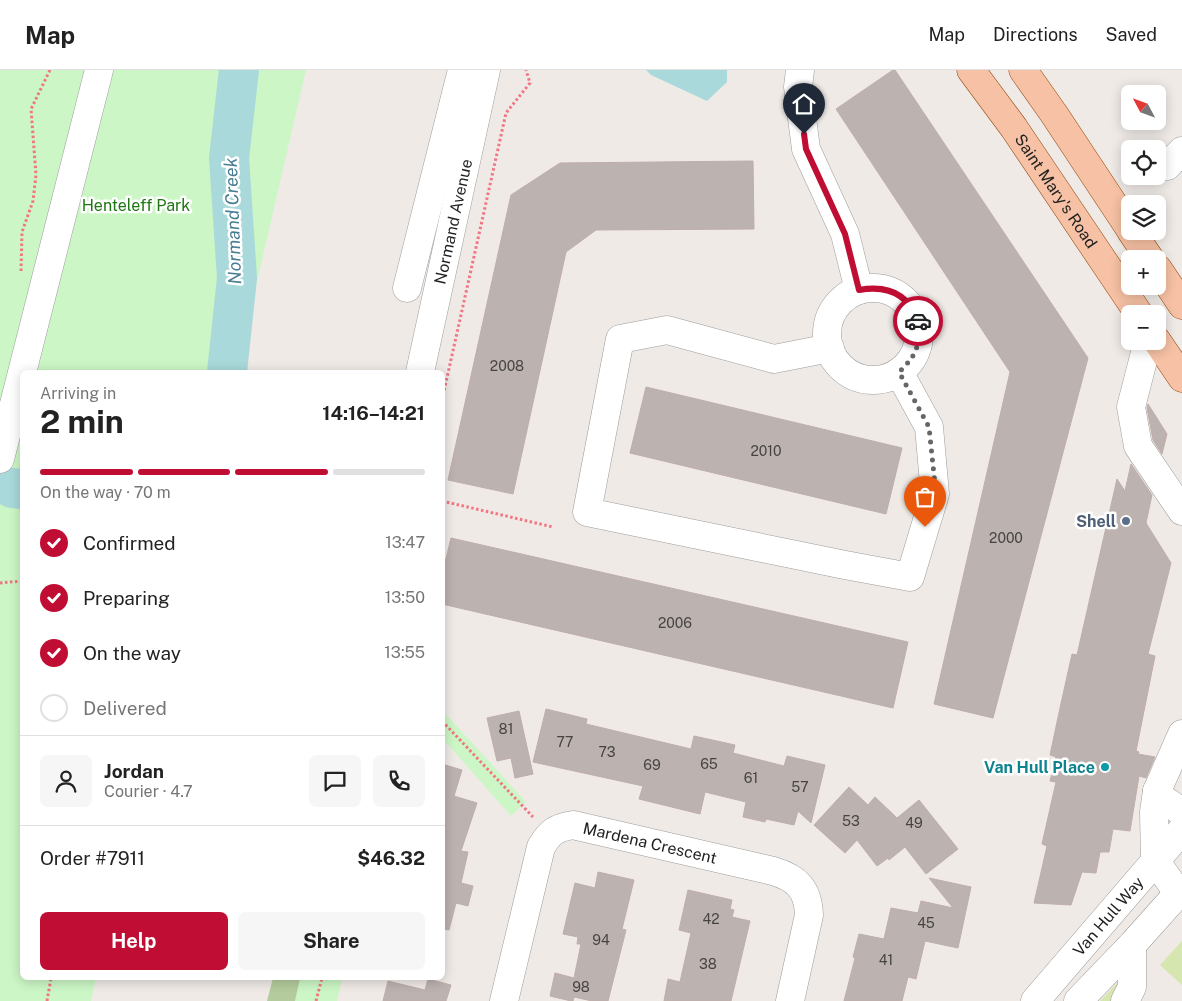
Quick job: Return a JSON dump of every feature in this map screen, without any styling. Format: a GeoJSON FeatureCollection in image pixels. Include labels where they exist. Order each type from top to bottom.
{"type":"FeatureCollection","features":[{"type":"Feature","properties":{"kind":"main road","name":"Saint Mary's Road"},"geometry":{"type":"LineString","coordinates":[[971,70],[1014,128],[1133,305]]}},
{"type":"Feature","properties":{"kind":"main road"},"geometry":{"type":"LineString","coordinates":[[1022,70],[1054,114],[1121,215]]}},
{"type":"Feature","properties":{"kind":"main road"},"geometry":{"type":"LineString","coordinates":[[1166,281],[1182,305]]}},
{"type":"Feature","properties":{"kind":"main road"},"geometry":{"type":"LineString","coordinates":[[1163,350],[1182,378]]}},
{"type":"Feature","properties":{"kind":"street"},"geometry":{"type":"LineString","coordinates":[[23,370],[99,70]]}},
{"type":"Feature","properties":{"kind":"street"},"geometry":{"type":"LineString","coordinates":[[408,288],[462,70]]}},
{"type":"Feature","properties":{"kind":"street","name":"Normand Avenue"},"geometry":{"type":"LineString","coordinates":[[420,370],[486,70]]}},
{"type":"Feature","properties":{"kind":"street"},"geometry":{"type":"LineString","coordinates":[[800,70],[798,87],[806,149],[845,234],[859,290]]}},
{"type":"Feature","properties":{"kind":"street"},"geometry":{"type":"LineString","coordinates":[[873,287],[888,290],[901,296],[911,307],[918,320],[920,334],[917,349],[910,362],[899,372],[886,378],[870,380],[855,376],[842,367],[832,354],[830,348],[828,324],[834,309],[845,297],[859,290],[873,287]]}},
{"type":"Feature","properties":{"kind":"street"},"geometry":{"type":"LineString","coordinates":[[830,348],[774,359],[667,330],[620,339],[587,512],[835,564],[910,577],[936,494],[929,427],[899,372]]}},
{"type":"Feature","properties":{"kind":"street"},"geometry":{"type":"LineString","coordinates":[[1146,350],[1131,407],[1138,446],[1181,509]]}},
{"type":"Feature","properties":{"kind":"street"},"geometry":{"type":"LineString","coordinates":[[0,459],[20,380]]}},
{"type":"Feature","properties":{"kind":"street"},"geometry":{"type":"LineString","coordinates":[[1078,1001],[1132,945],[1180,891],[1155,860],[1154,812],[1156,791],[1182,734]]}},
{"type":"Feature","properties":{"kind":"street"},"geometry":{"type":"LineString","coordinates":[[1156,791],[1163,799],[1182,812]]}},
{"type":"Feature","properties":{"kind":"street","name":"Mardena Crescent"},"geometry":{"type":"LineString","coordinates":[[549,834],[560,827],[573,825],[786,874],[803,889],[809,901],[809,915],[805,937],[790,1001]]}},
{"type":"Feature","properties":{"kind":"street","name":"Van Hull Way"},"geometry":{"type":"LineString","coordinates":[[1034,1001],[1182,830]]}},
{"type":"Feature","properties":{"kind":"street"},"geometry":{"type":"LineString","coordinates":[[504,1001],[537,859],[541,847],[549,834]]}},
{"type":"Feature","properties":{"kind":"street"},"geometry":{"type":"LineString","coordinates":[[1125,1001],[1132,987],[1132,945]]}},
{"type":"Feature","properties":{"kind":"path"},"geometry":{"type":"LineString","coordinates":[[20,277],[22,232],[32,201],[36,175],[31,109],[50,70]]}},
{"type":"Feature","properties":{"kind":"path"},"geometry":{"type":"LineString","coordinates":[[445,387],[506,114],[530,83],[526,70]]}},
{"type":"Feature","properties":{"kind":"path"},"geometry":{"type":"LineString","coordinates":[[445,502],[553,527]]}},
{"type":"Feature","properties":{"kind":"path"},"geometry":{"type":"LineString","coordinates":[[0,584],[20,581]]}},
{"type":"Feature","properties":{"kind":"path"},"geometry":{"type":"LineString","coordinates":[[445,724],[549,834]]}},
{"type":"Feature","properties":{"kind":"path"},"geometry":{"type":"LineString","coordinates":[[47,1001],[51,980]]}},
{"type":"Feature","properties":{"kind":"path"},"geometry":{"type":"LineString","coordinates":[[316,1001],[321,980]]}},
{"type":"Feature","properties":{"kind":"green space","name":"Henteleff Park"},"geometry":{"type":"Polygon","coordinates":[[[0,70],[306,70],[236,370],[20,370],[20,980],[96,980],[91,1001],[0,1001],[0,70]]]}},
{"type":"Feature","properties":{"kind":"green space"},"geometry":{"type":"Polygon","coordinates":[[[445,713],[526,802],[511,816],[445,741],[445,713]]]}},
{"type":"Feature","properties":{"kind":"green space"},"geometry":{"type":"Polygon","coordinates":[[[1182,941],[1182,985],[1160,965],[1182,941]]]}},
{"type":"Feature","properties":{"kind":"green space"},"geometry":{"type":"Polygon","coordinates":[[[272,980],[310,980],[305,1001],[267,1001],[272,980]]]}},
{"type":"Feature","properties":{"kind":"green space"},"geometry":{"type":"Polygon","coordinates":[[[300,980],[342,980],[337,1001],[295,1001],[300,980]]]}},
{"type":"Feature","properties":{"kind":"green space"},"geometry":{"type":"Polygon","coordinates":[[[1120,980],[1116,1001],[1100,1001],[1120,980]]]}},
{"type":"Feature","properties":{"kind":"water"},"geometry":{"type":"Polygon","coordinates":[[[646,70],[727,70],[727,82],[707,101],[651,75],[646,70]]]}},
{"type":"Feature","properties":{"kind":"building"},"geometry":{"type":"Polygon","coordinates":[[[895,70],[1088,358],[993,718],[934,704],[1010,372],[836,109],[895,70]]]}},
{"type":"Feature","properties":{"kind":"building"},"geometry":{"type":"Polygon","coordinates":[[[753,161],[754,229],[596,230],[566,252],[513,494],[448,480],[511,195],[560,163],[753,161]]]}},
{"type":"Feature","properties":{"kind":"building"},"geometry":{"type":"Polygon","coordinates":[[[646,387],[902,448],[886,514],[630,453],[646,387]]]}},
{"type":"Feature","properties":{"kind":"building"},"geometry":{"type":"Polygon","coordinates":[[[1148,404],[1167,434],[1162,454],[1153,440],[1147,408],[1148,404]]]}},
{"type":"Feature","properties":{"kind":"building","name":"Van Hull Place"},"geometry":{"type":"Polygon","coordinates":[[[1131,464],[1152,495],[1146,523],[1171,563],[1148,654],[1155,656],[1136,751],[1139,752],[1138,754],[1155,757],[1146,778],[1139,776],[1130,831],[1113,829],[1109,852],[1100,852],[1096,873],[1082,872],[1071,905],[1034,903],[1047,846],[1042,844],[1056,782],[1050,781],[1056,757],[1050,755],[1060,708],[1072,654],[1077,655],[1117,479],[1125,491],[1131,464]]]}},
{"type":"Feature","properties":{"kind":"building"},"geometry":{"type":"Polygon","coordinates":[[[451,538],[908,642],[893,708],[445,605],[445,563],[451,538]]]}},
{"type":"Feature","properties":{"kind":"building"},"geometry":{"type":"Polygon","coordinates":[[[546,709],[587,719],[586,724],[691,749],[694,736],[735,745],[733,753],[784,766],[787,756],[825,765],[811,823],[798,811],[794,825],[766,819],[765,822],[743,817],[746,802],[705,792],[700,814],[639,799],[643,786],[533,762],[546,709]]]}},
{"type":"Feature","properties":{"kind":"building"},"geometry":{"type":"Polygon","coordinates":[[[519,711],[533,774],[515,778],[511,758],[497,761],[487,718],[519,711]]]}},
{"type":"Feature","properties":{"kind":"building"},"geometry":{"type":"Polygon","coordinates":[[[445,765],[462,770],[454,796],[477,803],[461,851],[468,852],[461,883],[473,886],[468,906],[456,903],[449,930],[445,929],[445,765]]]}},
{"type":"Feature","properties":{"kind":"building"},"geometry":{"type":"Polygon","coordinates":[[[849,787],[868,805],[875,797],[897,818],[919,800],[958,849],[926,874],[905,847],[889,860],[888,858],[877,866],[857,840],[845,853],[814,825],[849,787]]]}},
{"type":"Feature","properties":{"kind":"building"},"geometry":{"type":"Polygon","coordinates":[[[598,872],[634,880],[622,929],[626,930],[608,1001],[592,1001],[574,997],[573,1001],[571,1001],[550,996],[555,973],[574,978],[581,944],[577,944],[578,937],[563,934],[575,883],[595,888],[598,872]]]}},
{"type":"Feature","properties":{"kind":"building"},"geometry":{"type":"Polygon","coordinates":[[[929,878],[971,887],[958,948],[925,941],[916,979],[908,977],[902,1001],[844,1001],[859,934],[884,939],[891,908],[918,913],[921,901],[953,908],[929,878]]]}},
{"type":"Feature","properties":{"kind":"building"},"geometry":{"type":"Polygon","coordinates":[[[688,890],[732,900],[730,909],[734,910],[732,917],[750,921],[731,1001],[664,1001],[668,979],[680,982],[691,933],[679,930],[688,890]]]}},
{"type":"Feature","properties":{"kind":"building"},"geometry":{"type":"Polygon","coordinates":[[[428,980],[451,985],[446,1001],[383,1001],[388,981],[425,990],[428,980]]]}},
{"type":"Feature","properties":{"kind":"waterway","name":"Normand Creek"},"geometry":{"type":"LineString","coordinates":[[227,370],[237,278],[229,158],[239,70]]}},
{"type":"Feature","properties":{"kind":"waterway","name":"Normand Creek"},"geometry":{"type":"LineString","coordinates":[[12,488],[20,489]]}},
{"type":"Feature","properties":{"kind":"way so far"},"geometry":{"type":"LineString","coordinates":[[918,321],[920,334],[917,349],[910,362],[899,372],[929,427],[936,494],[925,527]]}},
{"type":"Feature","properties":{"kind":"place","name":"Shell"},"geometry":{"type":"Point","coordinates":[1126,521]}},
{"type":"Feature","properties":{"kind":"place","name":"Van Hull Place"},"geometry":{"type":"Point","coordinates":[1105,767]}},
{"type":"Feature","properties":{"kind":"route"},"geometry":{"type":"LineString","coordinates":[[804,134],[806,149],[845,234],[859,290],[873,287],[888,290],[901,296],[911,307],[918,321]]}}]}
